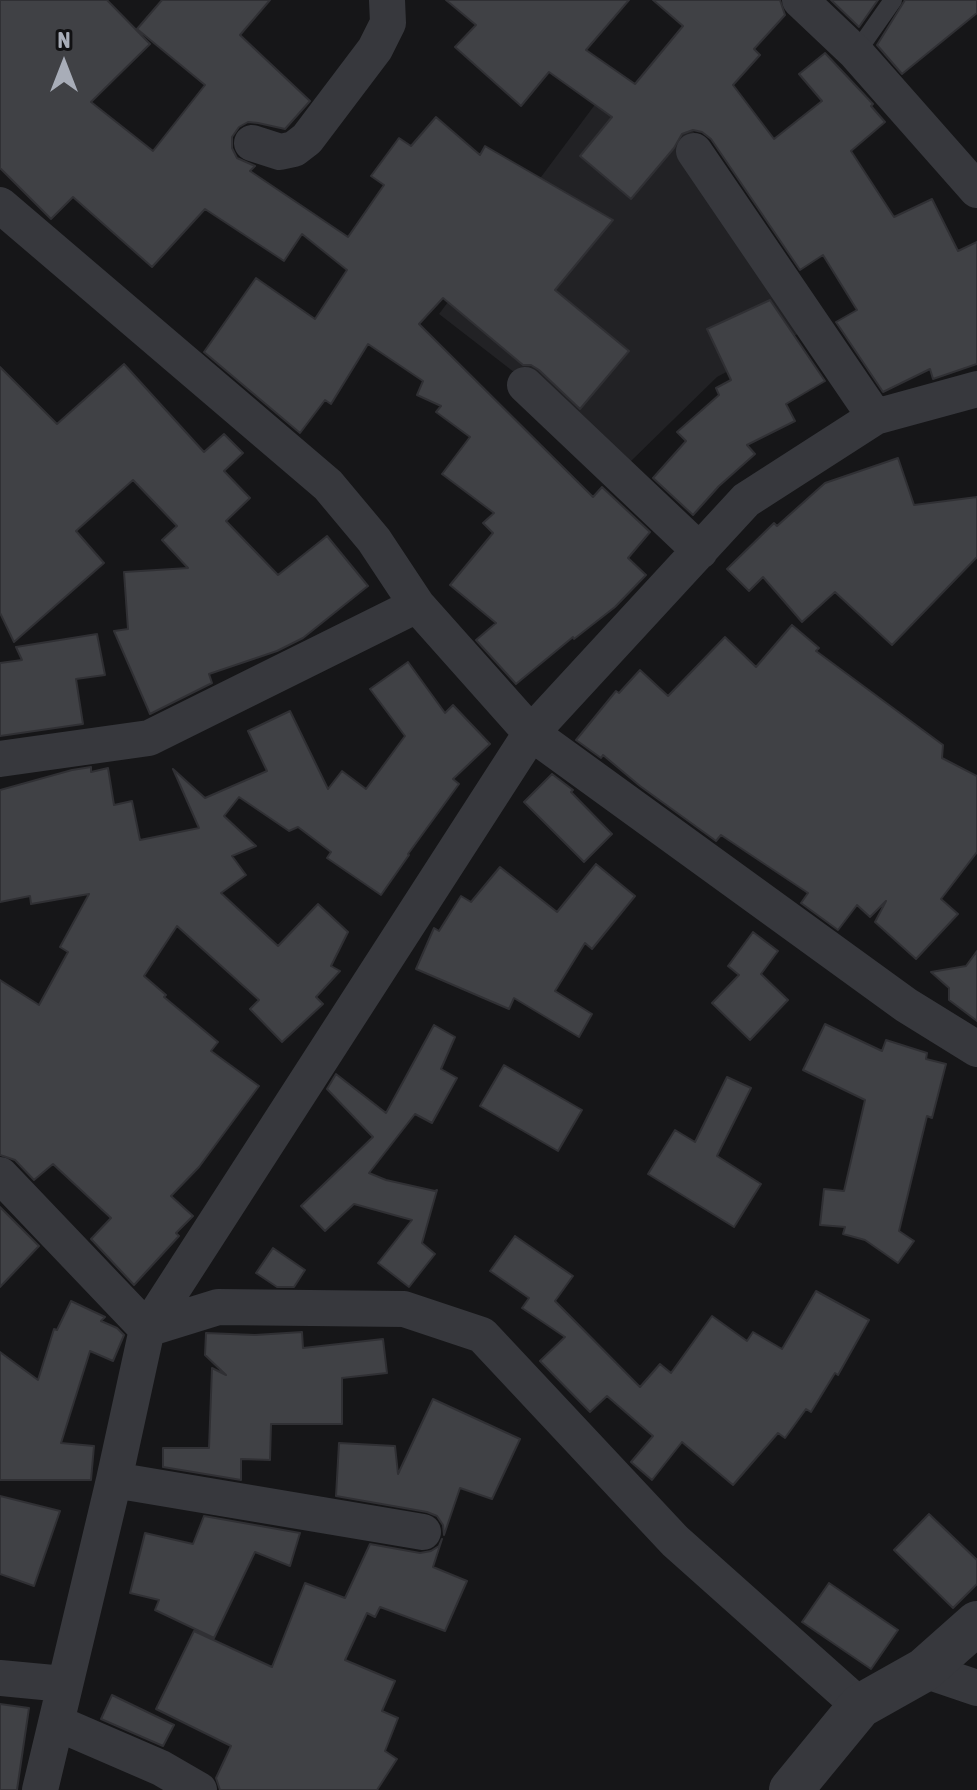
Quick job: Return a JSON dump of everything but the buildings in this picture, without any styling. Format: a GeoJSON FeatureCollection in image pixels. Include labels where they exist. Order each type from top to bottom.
{"type":"FeatureCollection","features":[{"type":"Feature","properties":{"kind":"street"},"geometry":{"type":"LineString","coordinates":[[252,143],[280,152],[294,149],[307,139],[375,49],[388,23],[387,0]]}},
{"type":"Feature","properties":{"kind":"street"},"geometry":{"type":"LineString","coordinates":[[800,0],[856,53],[977,190]]}},
{"type":"Feature","properties":{"kind":"street"},"geometry":{"type":"LineString","coordinates":[[694,151],[875,417]]}},
{"type":"Feature","properties":{"kind":"street"},"geometry":{"type":"LineString","coordinates":[[0,205],[328,485],[374,540],[417,605],[531,733],[906,1005],[977,1049]]}},
{"type":"Feature","properties":{"kind":"street"},"geometry":{"type":"LineString","coordinates":[[525,385],[700,551]]}},
{"type":"Feature","properties":{"kind":"street"},"geometry":{"type":"LineString","coordinates":[[40,1790],[147,1329],[531,733],[746,500],[875,417],[977,389]]}},
{"type":"Feature","properties":{"kind":"street"},"geometry":{"type":"LineString","coordinates":[[0,759],[149,738],[417,605]]}},
{"type":"Feature","properties":{"kind":"street"},"geometry":{"type":"LineString","coordinates":[[0,1175],[147,1329]]}},
{"type":"Feature","properties":{"kind":"street"},"geometry":{"type":"LineString","coordinates":[[147,1329],[218,1307],[404,1309],[482,1335],[675,1541],[860,1706]]}},
{"type":"Feature","properties":{"kind":"street"},"geometry":{"type":"LineString","coordinates":[[114,1480],[423,1532]]}},
{"type":"Feature","properties":{"kind":"street"},"geometry":{"type":"LineString","coordinates":[[791,1790],[860,1706],[924,1670],[977,1623]]}},
{"type":"Feature","properties":{"kind":"street"},"geometry":{"type":"LineString","coordinates":[[924,1670],[977,1688]]}},
{"type":"Feature","properties":{"kind":"street"},"geometry":{"type":"LineString","coordinates":[[0,1678],[64,1684]]}},
{"type":"Feature","properties":{"kind":"street"},"geometry":{"type":"LineString","coordinates":[[57,1723],[161,1768],[199,1790]]}},
{"type":"Feature","properties":{"kind":"lane"},"geometry":{"type":"LineString","coordinates":[[856,53],[893,0]]}},
{"type":"Feature","properties":{"kind":"shaded area"},"geometry":{"type":"Polygon","coordinates":[[[617,75],[691,128],[824,320],[717,377],[630,462],[439,314],[617,75]]]}}]}
